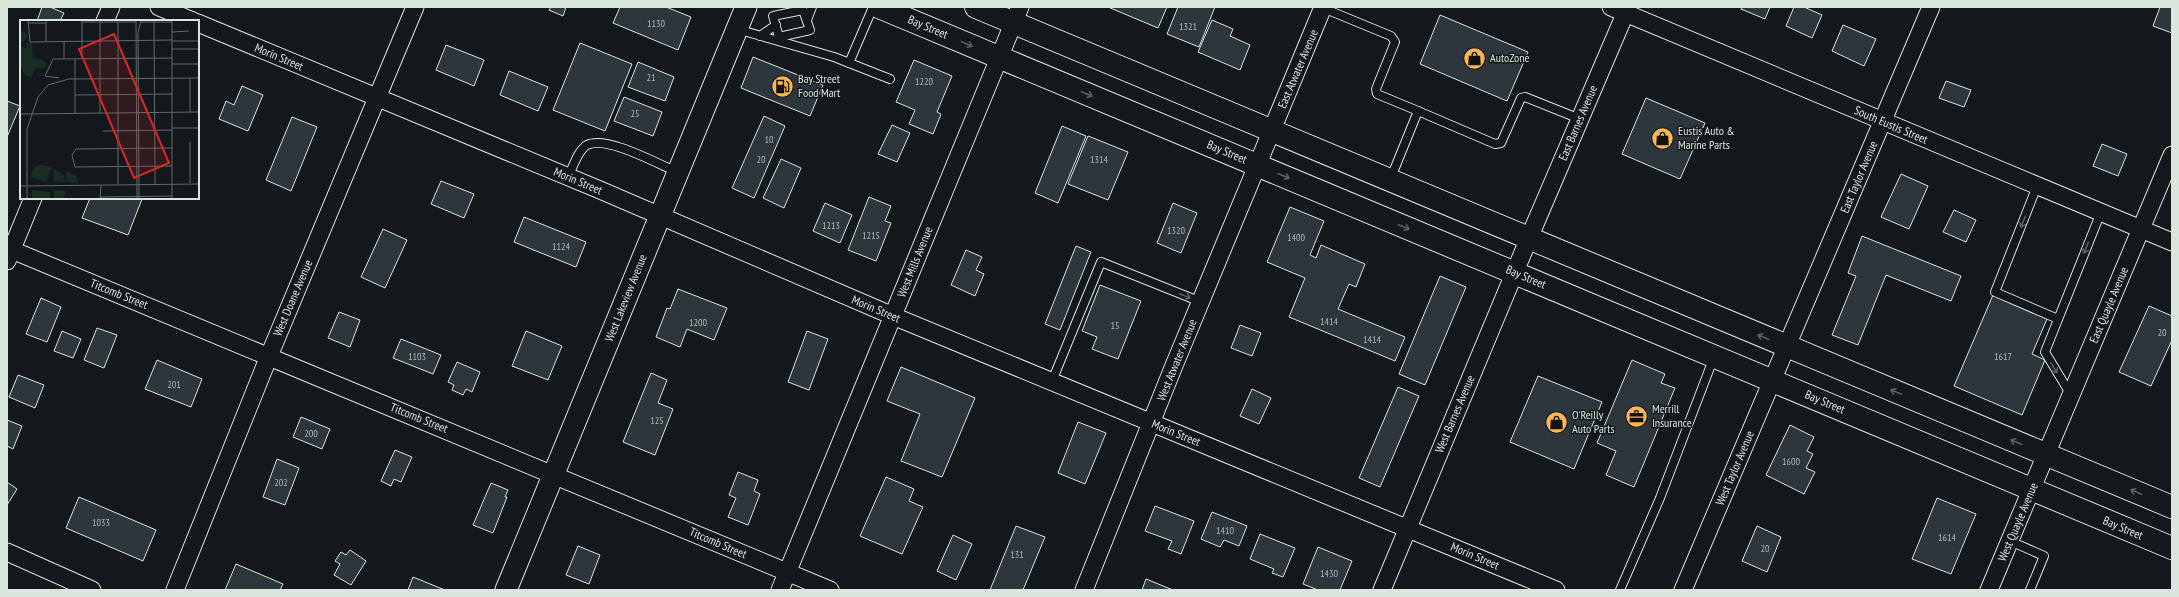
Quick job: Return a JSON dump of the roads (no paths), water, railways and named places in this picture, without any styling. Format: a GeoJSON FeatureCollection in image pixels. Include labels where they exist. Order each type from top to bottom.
{"type":"FeatureCollection","features":[{"type":"Feature","properties":{"kind":"main road","name":"Bay Street"},"geometry":{"type":"LineString","coordinates":[[879,7],[2172,548]]}},
{"type":"Feature","properties":{"kind":"main road"},"geometry":{"type":"LineString","coordinates":[[976,7],[1016,15],[1272,131],[2172,507]]}},
{"type":"Feature","properties":{"kind":"street"},"geometry":{"type":"LineString","coordinates":[[106,20],[111,7]]}},
{"type":"Feature","properties":{"kind":"street"},"geometry":{"type":"LineString","coordinates":[[159,7],[191,20]]}},
{"type":"Feature","properties":{"kind":"street","name":"West Doane Avenue"},"geometry":{"type":"LineString","coordinates":[[175,590],[269,356],[415,7]]}},
{"type":"Feature","properties":{"kind":"street","name":"West Lakeview Avenue"},"geometry":{"type":"LineString","coordinates":[[506,590],[746,7]]}},
{"type":"Feature","properties":{"kind":"street","name":"East Atwater Avenue"},"geometry":{"type":"LineString","coordinates":[[1272,131],[1323,7]]}},
{"type":"Feature","properties":{"kind":"street","name":"East Taylor Avenue"},"geometry":{"type":"LineString","coordinates":[[1787,347],[1931,7]]}},
{"type":"Feature","properties":{"kind":"street","name":"South Eustis Street"},"geometry":{"type":"LineString","coordinates":[[1621,9],[1882,122],[2172,242]]}},
{"type":"Feature","properties":{"kind":"street","name":"East Barnes Avenue"},"geometry":{"type":"LineString","coordinates":[[1529,238],[1580,119],[1621,9]]}},
{"type":"Feature","properties":{"kind":"street","name":"West Mills Avenue"},"geometry":{"type":"LineString","coordinates":[[780,590],[1016,15]]}},
{"type":"Feature","properties":{"kind":"street","name":"Morin Street"},"geometry":{"type":"LineString","coordinates":[[199,23],[568,176],[893,316],[1556,590]]}},
{"type":"Feature","properties":{"kind":"street","name":"West Atwater Avenue"},"geometry":{"type":"LineString","coordinates":[[1084,590],[1272,131]]}},
{"type":"Feature","properties":{"kind":"street","name":"East Quayle Avenue"},"geometry":{"type":"LineString","coordinates":[[2047,455],[2172,155]]}},
{"type":"Feature","properties":{"kind":"street"},"geometry":{"type":"LineString","coordinates":[[9,253],[33,199]]}},
{"type":"Feature","properties":{"kind":"street","name":"West Barnes Avenue"},"geometry":{"type":"LineString","coordinates":[[1382,590],[1529,238]]}},
{"type":"Feature","properties":{"kind":"street","name":"Titcomb Street"},"geometry":{"type":"LineString","coordinates":[[9,253],[269,356],[830,590]]}},
{"type":"Feature","properties":{"kind":"street","name":"West Taylor Avenue"},"geometry":{"type":"LineString","coordinates":[[1683,590],[1787,347]]}},
{"type":"Feature","properties":{"kind":"street","name":"West Quayle Avenue"},"geometry":{"type":"LineString","coordinates":[[1989,590],[2047,455]]}},
{"type":"Feature","properties":{"kind":"street"},"geometry":{"type":"LineString","coordinates":[[7,552],[92,590]]}},
{"type":"Feature","properties":{"kind":"lane"},"geometry":{"type":"LineString","coordinates":[[807,20],[812,7]]}},
{"type":"Feature","properties":{"kind":"lane"},"geometry":{"type":"LineString","coordinates":[[849,63],[874,7]]}},
{"type":"Feature","properties":{"kind":"lane"},"geometry":{"type":"LineString","coordinates":[[1323,7],[1391,36],[1395,42],[1376,89],[1377,94],[1495,144],[1501,143],[1521,98],[1525,97],[1580,119]]}},
{"type":"Feature","properties":{"kind":"lane"},"geometry":{"type":"LineString","coordinates":[[803,10],[810,30],[779,36],[776,25],[773,16],[803,10]]}},
{"type":"Feature","properties":{"kind":"lane"},"geometry":{"type":"LineString","coordinates":[[760,36],[776,25]]}},
{"type":"Feature","properties":{"kind":"lane"},"geometry":{"type":"LineString","coordinates":[[737,29],[849,63],[890,79]]}},
{"type":"Feature","properties":{"kind":"lane"},"geometry":{"type":"LineString","coordinates":[[1390,180],[1418,111]]}},
{"type":"Feature","properties":{"kind":"lane"},"geometry":{"type":"LineString","coordinates":[[568,176],[581,151],[588,145],[600,142],[619,147],[677,172]]}},
{"type":"Feature","properties":{"kind":"lane"},"geometry":{"type":"LineString","coordinates":[[2037,186],[1995,292],[2058,318]]}},
{"type":"Feature","properties":{"kind":"lane"},"geometry":{"type":"LineString","coordinates":[[2071,395],[2045,352],[2101,212]]}},
{"type":"Feature","properties":{"kind":"lane"},"geometry":{"type":"LineString","coordinates":[[1052,382],[1101,262],[1201,302]]}},
{"type":"Feature","properties":{"kind":"lane"},"geometry":{"type":"LineString","coordinates":[[1620,590],[1663,492],[1714,356]]}},
{"type":"Feature","properties":{"kind":"lane"},"geometry":{"type":"LineString","coordinates":[[2010,541],[2044,556],[2034,588]]}},
{"type":"Feature","properties":{"kind":"place","name":"AutoZone"},"geometry":{"type":"Point","coordinates":[1474,58]}},
{"type":"Feature","properties":{"kind":"place","name":"Bay Street Food Mart"},"geometry":{"type":"Point","coordinates":[782,86]}},
{"type":"Feature","properties":{"kind":"place","name":"Eustis Auto & Marine Parts"},"geometry":{"type":"Point","coordinates":[1663,138]}},
{"type":"Feature","properties":{"kind":"place","name":"Merrill Insurance"},"geometry":{"type":"Point","coordinates":[1636,416]}},
{"type":"Feature","properties":{"kind":"place","name":"O'Reilly Auto Parts"},"geometry":{"type":"Point","coordinates":[1556,422]}}]}
